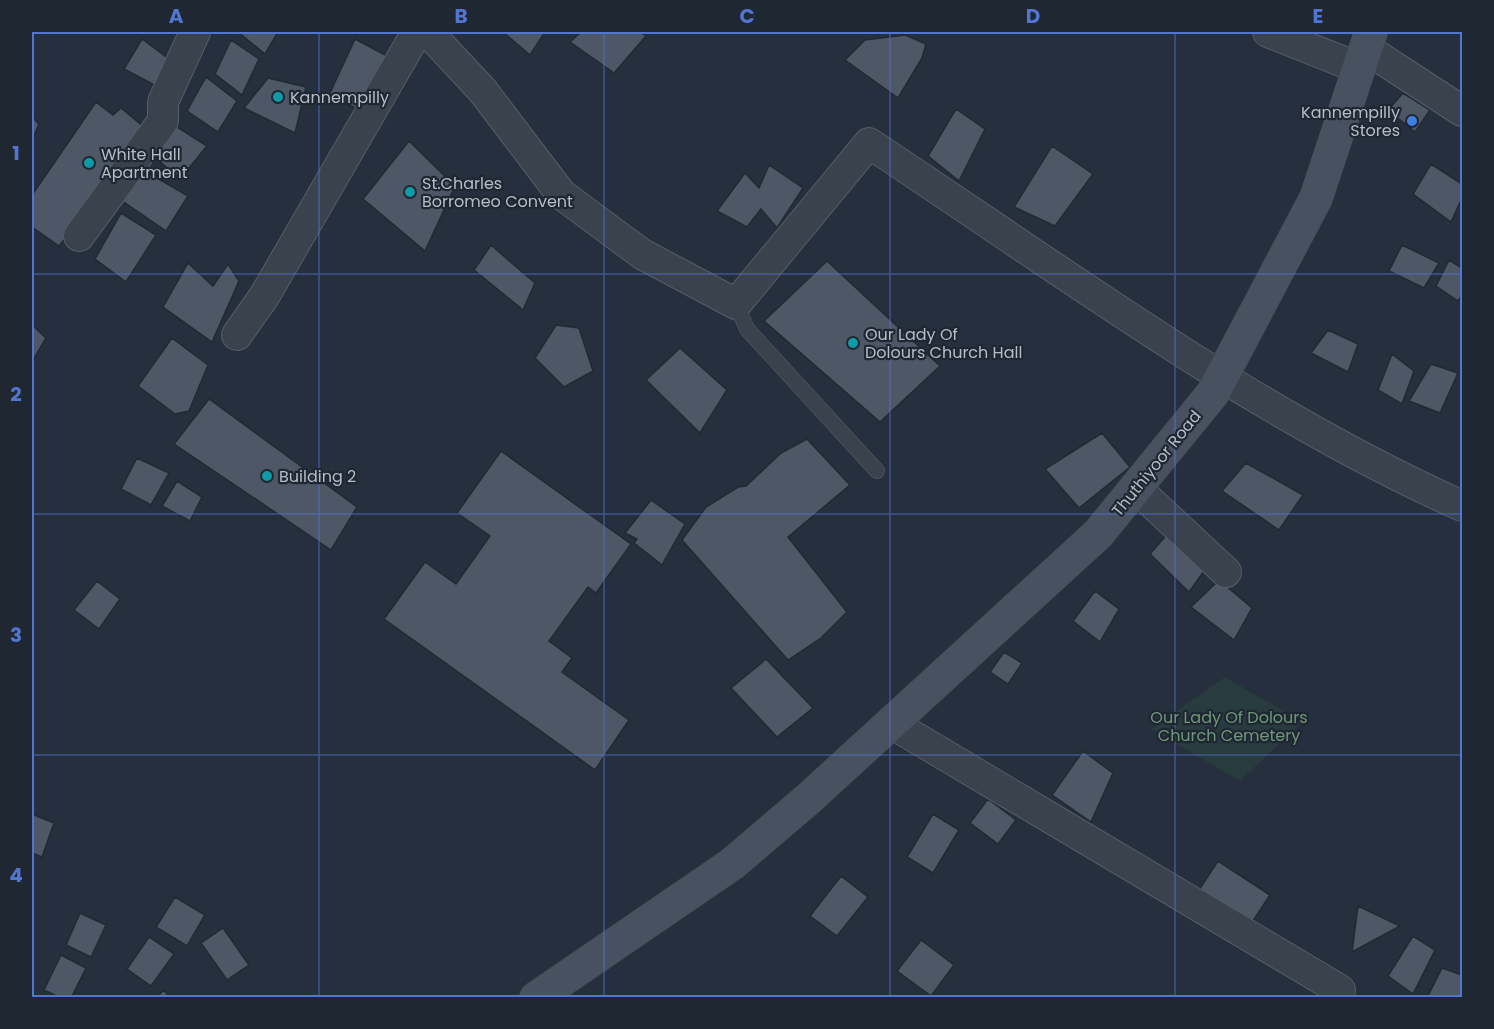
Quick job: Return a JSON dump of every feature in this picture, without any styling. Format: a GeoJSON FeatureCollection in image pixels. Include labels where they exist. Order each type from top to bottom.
{"type":"FeatureCollection","features":[{"type":"Feature","properties":{"kind":"main road","name":"Thuthiyoor Road"},"geometry":{"type":"LineString","coordinates":[[536,998],[732,864],[807,800],[1098,534],[1213,393],[1317,198],[1365,49]]}},
{"type":"Feature","properties":{"kind":"street"},"geometry":{"type":"LineString","coordinates":[[79,236],[163,122],[163,102],[195,32]]}},
{"type":"Feature","properties":{"kind":"street"},"geometry":{"type":"LineString","coordinates":[[237,335],[266,295],[417,32]]}},
{"type":"Feature","properties":{"kind":"street"},"geometry":{"type":"LineString","coordinates":[[429,32],[483,91],[561,194],[642,254],[736,304],[869,143],[1222,376],[1388,472],[1462,506]]}},
{"type":"Feature","properties":{"kind":"street"},"geometry":{"type":"LineString","coordinates":[[1268,32],[1365,49],[1462,111]]}},
{"type":"Feature","properties":{"kind":"street"},"geometry":{"type":"LineString","coordinates":[[1136,488],[1226,572]]}},
{"type":"Feature","properties":{"kind":"street"},"geometry":{"type":"LineString","coordinates":[[891,723],[1340,990]]}},
{"type":"Feature","properties":{"kind":"lane"},"geometry":{"type":"LineString","coordinates":[[736,304],[747,329],[877,471]]}},
{"type":"Feature","properties":{"kind":"green space","name":"Our Lady Of Dolours Church Cemetery"},"geometry":{"type":"Polygon","coordinates":[[[1225,677],[1302,722],[1240,781],[1151,729],[1225,677]]]}},
{"type":"Feature","properties":{"kind":"building"},"geometry":{"type":"Polygon","coordinates":[[[238,32],[278,32],[265,54],[238,32]]]}},
{"type":"Feature","properties":{"kind":"building"},"geometry":{"type":"Polygon","coordinates":[[[503,32],[545,32],[530,55],[503,32]]]}},
{"type":"Feature","properties":{"kind":"building"},"geometry":{"type":"Polygon","coordinates":[[[581,32],[640,32],[646,36],[614,73],[570,42],[581,32]]]}},
{"type":"Feature","properties":{"kind":"building"},"geometry":{"type":"Polygon","coordinates":[[[905,35],[926,44],[922,58],[898,98],[845,60],[865,40],[905,35]]]}},
{"type":"Feature","properties":{"kind":"building"},"geometry":{"type":"Polygon","coordinates":[[[142,39],[173,62],[160,88],[124,69],[142,39]]]}},
{"type":"Feature","properties":{"kind":"building"},"geometry":{"type":"Polygon","coordinates":[[[355,39],[389,57],[361,111],[329,95],[355,39]]]}},
{"type":"Feature","properties":{"kind":"building"},"geometry":{"type":"Polygon","coordinates":[[[231,40],[259,59],[242,95],[215,74],[231,40]]]}},
{"type":"Feature","properties":{"kind":"building"},"geometry":{"type":"Polygon","coordinates":[[[206,77],[237,101],[218,132],[187,111],[206,77]]]}},
{"type":"Feature","properties":{"kind":"building","name":"Kannempilly"},"geometry":{"type":"Polygon","coordinates":[[[268,78],[306,87],[295,133],[244,108],[268,78]]]}},
{"type":"Feature","properties":{"kind":"building","name":"Kannempilly Stores"},"geometry":{"type":"Polygon","coordinates":[[[1403,93],[1430,110],[1415,132],[1388,110],[1403,93]]]}},
{"type":"Feature","properties":{"kind":"building","name":"White Hall Apartment"},"geometry":{"type":"Polygon","coordinates":[[[96,102],[113,115],[121,108],[150,132],[59,246],[32,227],[32,195],[96,102]]]}},
{"type":"Feature","properties":{"kind":"building"},"geometry":{"type":"Polygon","coordinates":[[[956,109],[985,129],[959,181],[928,156],[956,109]]]}},
{"type":"Feature","properties":{"kind":"building"},"geometry":{"type":"Polygon","coordinates":[[[32,117],[39,124],[32,140],[32,117]]]}},
{"type":"Feature","properties":{"kind":"building"},"geometry":{"type":"Polygon","coordinates":[[[174,125],[207,146],[180,179],[157,159],[174,125]]]}},
{"type":"Feature","properties":{"kind":"building","name":"St.Charles Borromeo Convent"},"geometry":{"type":"Polygon","coordinates":[[[409,141],[455,186],[425,251],[363,199],[409,141]]]}},
{"type":"Feature","properties":{"kind":"building"},"geometry":{"type":"Polygon","coordinates":[[[1052,146],[1093,174],[1055,226],[1014,207],[1052,146]]]}},
{"type":"Feature","properties":{"kind":"building"},"geometry":{"type":"Polygon","coordinates":[[[1431,164],[1462,184],[1462,198],[1451,222],[1413,194],[1431,164]]]}},
{"type":"Feature","properties":{"kind":"building"},"geometry":{"type":"Polygon","coordinates":[[[769,165],[803,188],[777,228],[761,209],[747,227],[717,211],[745,173],[759,188],[769,165]]]}},
{"type":"Feature","properties":{"kind":"building"},"geometry":{"type":"Polygon","coordinates":[[[140,168],[188,196],[166,231],[121,200],[140,168]]]}},
{"type":"Feature","properties":{"kind":"building"},"geometry":{"type":"Polygon","coordinates":[[[121,213],[156,235],[126,282],[95,259],[121,213]]]}},
{"type":"Feature","properties":{"kind":"building"},"geometry":{"type":"Polygon","coordinates":[[[491,245],[535,283],[523,310],[474,270],[491,245]]]}},
{"type":"Feature","properties":{"kind":"building"},"geometry":{"type":"Polygon","coordinates":[[[1402,245],[1439,263],[1424,288],[1389,271],[1402,245]]]}},
{"type":"Feature","properties":{"kind":"building"},"geometry":{"type":"Polygon","coordinates":[[[1449,260],[1462,268],[1462,295],[1458,301],[1436,286],[1449,260]]]}},
{"type":"Feature","properties":{"kind":"building","name":"Our Lady Of Dolours Church Hall"},"geometry":{"type":"Polygon","coordinates":[[[827,261],[940,366],[880,422],[764,321],[827,261]]]}},
{"type":"Feature","properties":{"kind":"building"},"geometry":{"type":"Polygon","coordinates":[[[188,263],[213,286],[228,264],[239,281],[212,342],[163,307],[188,263]]]}},
{"type":"Feature","properties":{"kind":"building"},"geometry":{"type":"Polygon","coordinates":[[[32,325],[46,338],[32,362],[32,325]]]}},
{"type":"Feature","properties":{"kind":"building"},"geometry":{"type":"Polygon","coordinates":[[[556,325],[579,328],[593,371],[564,387],[535,358],[556,325]]]}},
{"type":"Feature","properties":{"kind":"building"},"geometry":{"type":"Polygon","coordinates":[[[1328,330],[1358,344],[1348,372],[1311,353],[1328,330]]]}},
{"type":"Feature","properties":{"kind":"building"},"geometry":{"type":"Polygon","coordinates":[[[172,338],[208,365],[189,411],[175,414],[138,386],[172,338]]]}},
{"type":"Feature","properties":{"kind":"building"},"geometry":{"type":"Polygon","coordinates":[[[680,348],[727,390],[700,433],[646,380],[680,348]]]}},
{"type":"Feature","properties":{"kind":"building"},"geometry":{"type":"Polygon","coordinates":[[[1392,354],[1414,371],[1402,404],[1378,390],[1392,354]]]}},
{"type":"Feature","properties":{"kind":"building"},"geometry":{"type":"Polygon","coordinates":[[[1431,364],[1458,373],[1440,413],[1409,401],[1431,364]]]}},
{"type":"Feature","properties":{"kind":"building","name":"Building 2"},"geometry":{"type":"Polygon","coordinates":[[[209,399],[357,507],[331,550],[174,444],[209,399]]]}},
{"type":"Feature","properties":{"kind":"building"},"geometry":{"type":"Polygon","coordinates":[[[1102,433],[1130,467],[1079,508],[1045,469],[1102,433]]]}},
{"type":"Feature","properties":{"kind":"building"},"geometry":{"type":"Polygon","coordinates":[[[807,439],[850,485],[788,537],[847,612],[821,638],[788,660],[682,540],[706,507],[738,487],[746,486],[781,453],[807,439]]]}},
{"type":"Feature","properties":{"kind":"building"},"geometry":{"type":"Polygon","coordinates":[[[501,451],[631,544],[596,593],[588,587],[549,641],[572,658],[562,672],[629,720],[595,770],[384,619],[425,562],[456,584],[490,536],[457,513],[501,451]]]}},
{"type":"Feature","properties":{"kind":"building"},"geometry":{"type":"Polygon","coordinates":[[[137,458],[169,473],[151,505],[121,489],[137,458]]]}},
{"type":"Feature","properties":{"kind":"building"},"geometry":{"type":"Polygon","coordinates":[[[1246,463],[1303,495],[1279,530],[1222,491],[1246,463]]]}},
{"type":"Feature","properties":{"kind":"building"},"geometry":{"type":"Polygon","coordinates":[[[177,481],[202,497],[190,521],[162,506],[177,481]]]}},
{"type":"Feature","properties":{"kind":"building"},"geometry":{"type":"Polygon","coordinates":[[[651,500],[685,524],[662,565],[634,543],[637,539],[625,533],[651,500]]]}},
{"type":"Feature","properties":{"kind":"building"},"geometry":{"type":"Polygon","coordinates":[[[1170,531],[1209,564],[1189,592],[1150,554],[1170,531]]]}},
{"type":"Feature","properties":{"kind":"building"},"geometry":{"type":"Polygon","coordinates":[[[1219,580],[1252,608],[1234,640],[1191,607],[1219,580]]]}},
{"type":"Feature","properties":{"kind":"building"},"geometry":{"type":"Polygon","coordinates":[[[97,581],[120,599],[99,629],[74,610],[97,581]]]}},
{"type":"Feature","properties":{"kind":"building"},"geometry":{"type":"Polygon","coordinates":[[[1095,591],[1119,609],[1100,642],[1073,621],[1095,591]]]}},
{"type":"Feature","properties":{"kind":"building"},"geometry":{"type":"Polygon","coordinates":[[[1004,652],[1022,663],[1008,684],[990,672],[1004,652]]]}},
{"type":"Feature","properties":{"kind":"building"},"geometry":{"type":"Polygon","coordinates":[[[766,659],[813,708],[777,737],[731,688],[766,659]]]}},
{"type":"Feature","properties":{"kind":"building"},"geometry":{"type":"Polygon","coordinates":[[[1083,751],[1113,773],[1091,822],[1052,795],[1083,751]]]}},
{"type":"Feature","properties":{"kind":"building"},"geometry":{"type":"Polygon","coordinates":[[[988,799],[1016,820],[998,844],[970,823],[988,799]]]}},
{"type":"Feature","properties":{"kind":"building"},"geometry":{"type":"Polygon","coordinates":[[[32,814],[54,823],[42,857],[32,853],[32,814]]]}},
{"type":"Feature","properties":{"kind":"building"},"geometry":{"type":"Polygon","coordinates":[[[933,814],[959,830],[933,873],[907,857],[933,814]]]}},
{"type":"Feature","properties":{"kind":"building"},"geometry":{"type":"Polygon","coordinates":[[[1218,861],[1270,895],[1249,927],[1197,893],[1218,861]]]}},
{"type":"Feature","properties":{"kind":"building"},"geometry":{"type":"Polygon","coordinates":[[[841,876],[868,897],[837,936],[810,916],[841,876]]]}},
{"type":"Feature","properties":{"kind":"building"},"geometry":{"type":"Polygon","coordinates":[[[175,897],[205,915],[187,946],[156,927],[175,897]]]}},
{"type":"Feature","properties":{"kind":"building"},"geometry":{"type":"Polygon","coordinates":[[[1358,906],[1400,926],[1352,952],[1358,906]]]}},
{"type":"Feature","properties":{"kind":"building"},"geometry":{"type":"Polygon","coordinates":[[[80,913],[106,925],[91,957],[66,945],[80,913]]]}},
{"type":"Feature","properties":{"kind":"building"},"geometry":{"type":"Polygon","coordinates":[[[223,928],[249,965],[227,980],[201,943],[223,928]]]}},
{"type":"Feature","properties":{"kind":"building"},"geometry":{"type":"Polygon","coordinates":[[[1413,936],[1435,950],[1413,994],[1388,976],[1413,936]]]}},
{"type":"Feature","properties":{"kind":"building"},"geometry":{"type":"Polygon","coordinates":[[[149,937],[174,954],[151,986],[127,969],[149,937]]]}},
{"type":"Feature","properties":{"kind":"building"},"geometry":{"type":"Polygon","coordinates":[[[921,940],[954,965],[931,996],[897,971],[921,940]]]}},
{"type":"Feature","properties":{"kind":"building"},"geometry":{"type":"Polygon","coordinates":[[[61,955],[86,968],[71,998],[61,998],[44,990],[61,955]]]}},
{"type":"Feature","properties":{"kind":"building"},"geometry":{"type":"Polygon","coordinates":[[[1442,968],[1462,975],[1462,998],[1427,998],[1442,968]]]}},
{"type":"Feature","properties":{"kind":"building"},"geometry":{"type":"Polygon","coordinates":[[[164,990],[170,998],[156,998],[164,990]]]}},
{"type":"Feature","properties":{"kind":"place","name":"Kannempilly"},"geometry":{"type":"Point","coordinates":[278,97]}},
{"type":"Feature","properties":{"kind":"place","name":"Kannempilly Stores"},"geometry":{"type":"Point","coordinates":[1412,121]}},
{"type":"Feature","properties":{"kind":"place","name":"White Hall Apartment"},"geometry":{"type":"Point","coordinates":[89,163]}},
{"type":"Feature","properties":{"kind":"place","name":"St.Charles Borromeo Convent"},"geometry":{"type":"Point","coordinates":[410,192]}},
{"type":"Feature","properties":{"kind":"place","name":"Our Lady Of Dolours Church Hall"},"geometry":{"type":"Point","coordinates":[853,343]}},
{"type":"Feature","properties":{"kind":"place","name":"Building 2"},"geometry":{"type":"Point","coordinates":[267,476]}}]}
